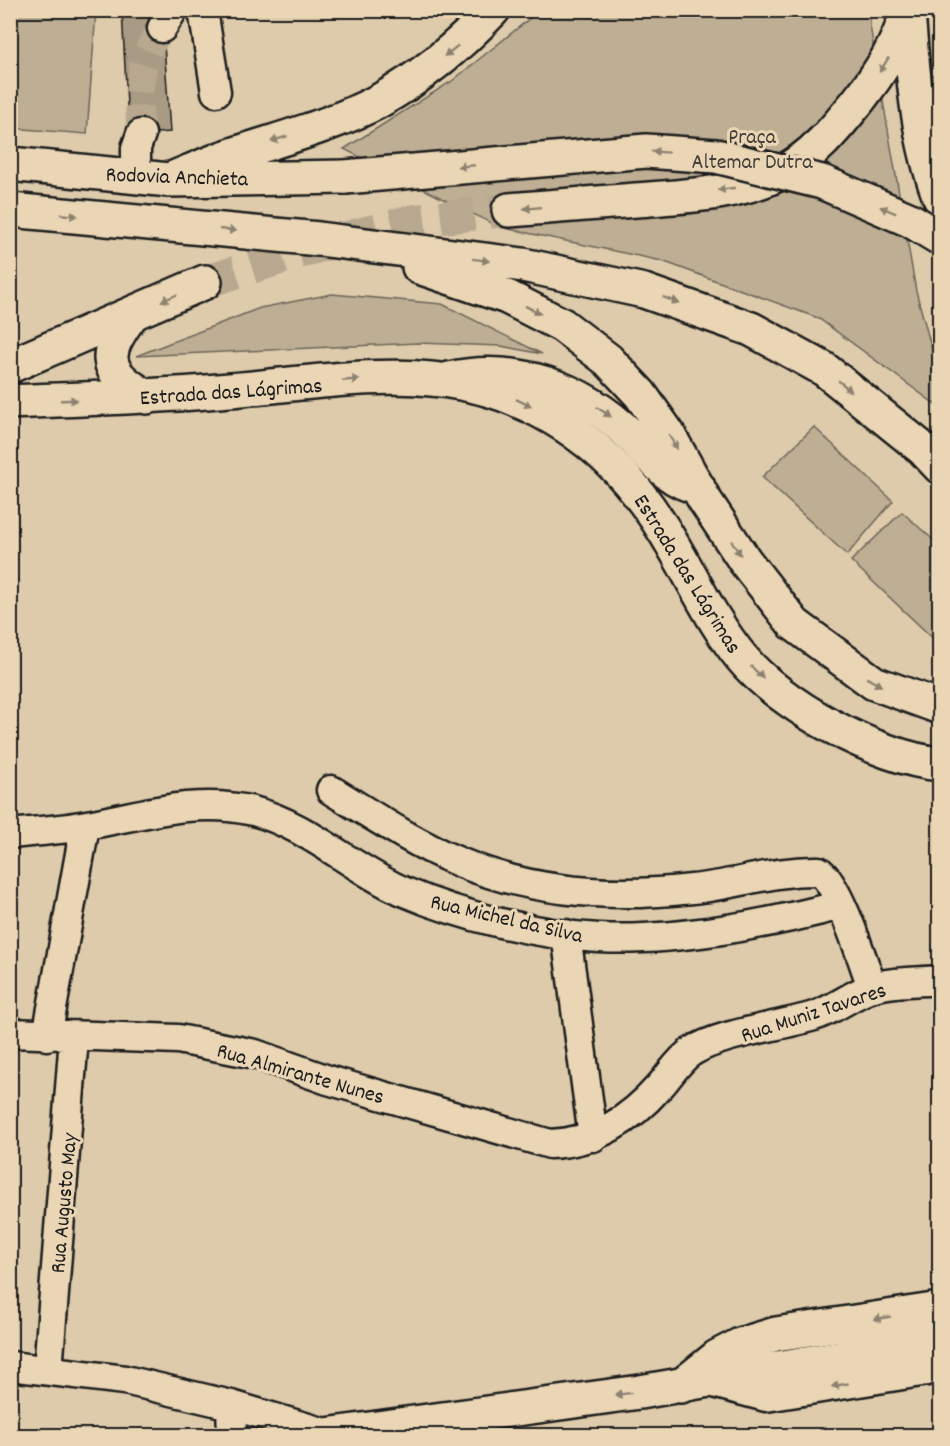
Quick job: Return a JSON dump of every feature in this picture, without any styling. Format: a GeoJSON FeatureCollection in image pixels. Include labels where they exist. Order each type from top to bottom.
{"type":"FeatureCollection","features":[{"type":"Feature","properties":{"kind":"main road"},"geometry":{"type":"LineString","coordinates":[[169,180],[226,157],[319,126],[378,101],[424,73],[463,43],[493,10]]}},
{"type":"Feature","properties":{"kind":"main road"},"geometry":{"type":"LineString","coordinates":[[908,11],[913,74],[927,167],[939,198]]}},
{"type":"Feature","properties":{"kind":"main road"},"geometry":{"type":"LineString","coordinates":[[509,210],[676,197],[735,188],[782,173],[811,153],[836,129],[857,102],[886,64],[908,11]]}},
{"type":"Feature","properties":{"kind":"main road","name":"Rodovia Anchieta"},"geometry":{"type":"LineString","coordinates":[[10,164],[169,180],[345,177],[646,151],[716,156],[822,182],[910,220],[939,238]]}},
{"type":"Feature","properties":{"kind":"main road","name":"Rodovia Anchieta"},"geometry":{"type":"LineString","coordinates":[[10,210],[319,239]]}},
{"type":"Feature","properties":{"kind":"main road"},"geometry":{"type":"LineString","coordinates":[[319,239],[534,267],[644,291],[751,329],[824,369],[923,449],[939,467]]}},
{"type":"Feature","properties":{"kind":"main road"},"geometry":{"type":"LineString","coordinates":[[319,239],[450,276],[507,297],[562,325],[608,360],[640,394],[667,432],[701,493],[745,561],[794,624],[874,683],[939,708]]}},
{"type":"Feature","properties":{"kind":"main road"},"geometry":{"type":"LineString","coordinates":[[10,366],[205,282]]}},
{"type":"Feature","properties":{"kind":"main road"},"geometry":{"type":"LineString","coordinates":[[133,313],[116,336],[111,349],[111,363],[116,375],[126,386],[147,397]]}},
{"type":"Feature","properties":{"kind":"main road"},"geometry":{"type":"LineString","coordinates":[[449,379],[490,373],[515,375],[552,385],[592,404],[615,420],[662,470],[675,480],[701,493]]}},
{"type":"Feature","properties":{"kind":"main road","name":"Estrada das Lágrimas"},"geometry":{"type":"LineString","coordinates":[[10,402],[147,397],[369,379],[449,379],[514,398],[573,428],[603,453],[650,506],[706,605],[741,657],[768,682],[839,731],[882,749],[939,764]]}},
{"type":"Feature","properties":{"kind":"main road"},"geometry":{"type":"LineString","coordinates":[[694,1383],[717,1357],[740,1345],[776,1334],[939,1309]]}},
{"type":"Feature","properties":{"kind":"main road"},"geometry":{"type":"LineString","coordinates":[[321,1434],[694,1383],[743,1372],[939,1340]]}},
{"type":"Feature","properties":{"kind":"street"},"geometry":{"type":"LineString","coordinates":[[203,10],[216,92]]}},
{"type":"Feature","properties":{"kind":"street"},"geometry":{"type":"LineString","coordinates":[[136,176],[136,148],[141,134]]}},
{"type":"Feature","properties":{"kind":"street"},"geometry":{"type":"LineString","coordinates":[[331,790],[399,832],[458,861],[493,875],[596,894],[695,889],[767,873],[819,871],[826,876],[841,905],[872,987]]}},
{"type":"Feature","properties":{"kind":"street","name":"Rua Michel da Silva"},"geometry":{"type":"LineString","coordinates":[[10,834],[85,826],[166,808],[211,806],[253,812],[290,827],[404,891],[449,908],[566,934],[599,938],[690,933],[802,915],[841,905]]}},
{"type":"Feature","properties":{"kind":"street"},"geometry":{"type":"LineString","coordinates":[[61,1036],[85,826]]}},
{"type":"Feature","properties":{"kind":"street"},"geometry":{"type":"LineString","coordinates":[[566,934],[593,1137]]}},
{"type":"Feature","properties":{"kind":"street","name":"Rua Muniz Tavares"},"geometry":{"type":"LineString","coordinates":[[593,1137],[617,1124],[654,1093],[689,1053],[708,1044],[814,1016],[837,1007],[872,987],[939,980]]}},
{"type":"Feature","properties":{"kind":"street","name":"Rua Almirante Nunes"},"geometry":{"type":"LineString","coordinates":[[10,1033],[178,1039],[255,1054],[328,1080],[550,1144],[571,1143],[593,1137]]}},
{"type":"Feature","properties":{"kind":"street","name":"Rua Augusto May"},"geometry":{"type":"LineString","coordinates":[[48,1370],[61,1036]]}},
{"type":"Feature","properties":{"kind":"street"},"geometry":{"type":"LineString","coordinates":[[10,1366],[125,1380],[231,1405],[321,1434]]}},
{"type":"Feature","properties":{"kind":"street"},"geometry":{"type":"LineString","coordinates":[[694,1383],[766,1397],[939,1369]]}},
{"type":"Feature","properties":{"kind":"street"},"geometry":{"type":"LineString","coordinates":[[231,1405],[232,1436]]}},
{"type":"Feature","properties":{"kind":"green space"},"geometry":{"type":"Polygon","coordinates":[[[10,11],[96,11],[87,134],[11,128],[10,11]]]}},
{"type":"Feature","properties":{"kind":"green space","name":"Praça Altemar Dutra"},"geometry":{"type":"Polygon","coordinates":[[[539,11],[870,11],[870,26],[916,291],[939,376],[939,407],[818,318],[662,261],[499,227],[344,149],[452,81],[539,11]]]}},
{"type":"Feature","properties":{"kind":"green space"},"geometry":{"type":"Polygon","coordinates":[[[332,294],[442,304],[542,354],[501,346],[418,343],[136,356],[260,308],[332,294]]]}},
{"type":"Feature","properties":{"kind":"green space"},"geometry":{"type":"Polygon","coordinates":[[[814,427],[893,501],[847,555],[762,477],[814,427]]]}},
{"type":"Feature","properties":{"kind":"green space"},"geometry":{"type":"Polygon","coordinates":[[[902,512],[939,545],[939,644],[851,561],[902,512]]]}},
{"type":"Feature","properties":{"kind":"building"},"geometry":{"type":"Polygon","coordinates":[[[122,10],[153,10],[146,28],[153,42],[164,44],[170,132],[157,133],[154,124],[146,118],[137,118],[128,124],[122,10]]]}},
{"type":"Feature","properties":{"kind":"tunnel"},"geometry":{"type":"LineString","coordinates":[[141,134],[139,106],[141,78],[148,52],[162,28]]}},
{"type":"Feature","properties":{"kind":"tunnel"},"geometry":{"type":"LineString","coordinates":[[205,282],[345,238],[412,221],[509,210]]}}]}
